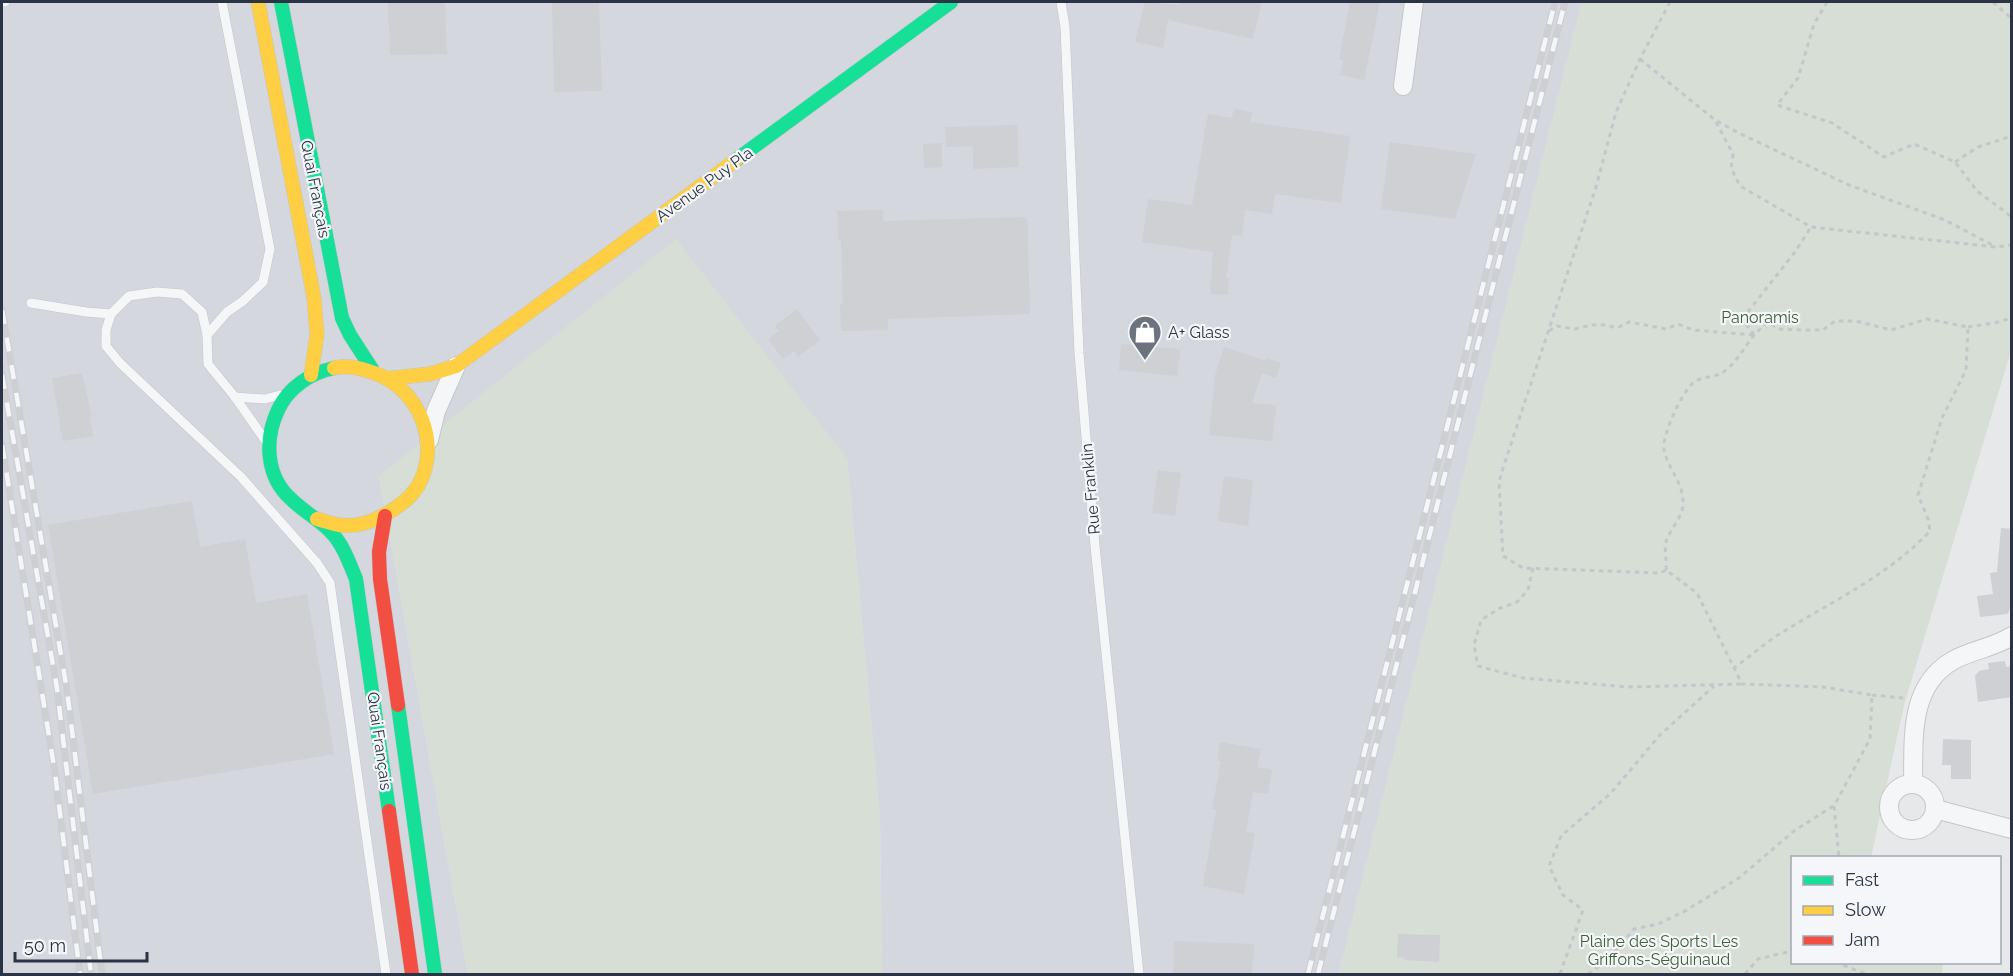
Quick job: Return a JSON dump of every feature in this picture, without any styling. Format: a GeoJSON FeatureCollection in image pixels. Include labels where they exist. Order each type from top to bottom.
{"type":"FeatureCollection","features":[{"type":"Feature","properties":{"kind":"main road","name":"Quai Français"},"geometry":{"type":"LineString","coordinates":[[258,2],[316,312],[318,340],[311,375]]}},
{"type":"Feature","properties":{"kind":"main road","name":"Quai Français"},"geometry":{"type":"LineString","coordinates":[[281,2],[342,318],[372,369]]}},
{"type":"Feature","properties":{"kind":"main road","name":"Avenue Puy Pla"},"geometry":{"type":"LineString","coordinates":[[392,378],[430,374],[456,366],[951,2]]}},
{"type":"Feature","properties":{"kind":"main road"},"geometry":{"type":"LineString","coordinates":[[352,366],[372,369],[392,378],[411,395],[423,417],[429,442],[426,464],[418,485],[404,503],[385,516],[363,524],[340,525],[317,519],[298,507],[283,491],[273,471],[268,449],[271,428],[278,407],[291,390],[311,375],[331,368],[352,366]]}},
{"type":"Feature","properties":{"kind":"main road","name":"Quai Français"},"geometry":{"type":"LineString","coordinates":[[385,516],[379,552],[380,579],[435,975]]}},
{"type":"Feature","properties":{"kind":"main road","name":"Quai Français"},"geometry":{"type":"LineString","coordinates":[[317,519],[343,548],[356,579],[412,975]]}},
{"type":"Feature","properties":{"kind":"street"},"geometry":{"type":"LineString","coordinates":[[1403,86],[1414,2]]}},
{"type":"Feature","properties":{"kind":"street","name":"Avenue Puy Pla"},"geometry":{"type":"LineString","coordinates":[[429,442],[436,411],[456,366]]}},
{"type":"Feature","properties":{"kind":"street"},"geometry":{"type":"LineString","coordinates":[[1913,784],[1914,722],[1920,699],[1932,678],[1950,662],[1975,650],[2000,643],[2012,636]]}},
{"type":"Feature","properties":{"kind":"street"},"geometry":{"type":"LineString","coordinates":[[1913,784],[1927,789],[1935,802],[1935,809],[1933,817],[1922,827],[1907,829],[1894,821],[1889,807],[1893,793],[1899,788],[1913,784]]}},
{"type":"Feature","properties":{"kind":"street"},"geometry":{"type":"LineString","coordinates":[[1935,809],[2012,829]]}},
{"type":"Feature","properties":{"kind":"lane"},"geometry":{"type":"LineString","coordinates":[[207,335],[227,312],[243,301],[262,282],[270,249],[222,2]]}},
{"type":"Feature","properties":{"kind":"lane","name":"Rue Franklin"},"geometry":{"type":"LineString","coordinates":[[1061,2],[1066,38],[1078,353],[1095,546],[1139,975]]}},
{"type":"Feature","properties":{"kind":"lane"},"geometry":{"type":"LineString","coordinates":[[268,449],[262,434],[208,363],[207,335],[202,312],[182,294],[157,292],[129,296],[111,314],[106,330],[106,346],[120,363],[241,477],[317,563],[330,583],[386,975]]}},
{"type":"Feature","properties":{"kind":"lane"},"geometry":{"type":"LineString","coordinates":[[31,303],[111,314]]}},
{"type":"Feature","properties":{"kind":"lane"},"geometry":{"type":"LineString","coordinates":[[235,397],[265,399],[291,390]]}},
{"type":"Feature","properties":{"kind":"path"},"geometry":{"type":"LineString","coordinates":[[1666,570],[1660,573],[1523,568],[1503,556],[1499,482],[1596,187],[1617,112],[1640,59],[1670,2]]}},
{"type":"Feature","properties":{"kind":"path"},"geometry":{"type":"LineString","coordinates":[[1827,2],[1814,24],[1798,78],[1777,105],[1832,123],[1884,157],[1914,144],[1955,162],[1977,191],[2012,217]]}},
{"type":"Feature","properties":{"kind":"path"},"geometry":{"type":"LineString","coordinates":[[1993,2],[2012,19]]}},
{"type":"Feature","properties":{"kind":"path"},"geometry":{"type":"LineString","coordinates":[[1640,59],[1715,120],[1743,135],[1849,184],[1945,220],[1996,247]]}},
{"type":"Feature","properties":{"kind":"path"},"geometry":{"type":"LineString","coordinates":[[1715,120],[1733,154],[1731,168],[1740,186],[1811,227],[1996,247],[2012,245]]}},
{"type":"Feature","properties":{"kind":"path"},"geometry":{"type":"LineString","coordinates":[[1955,162],[1978,147],[2012,136]]}},
{"type":"Feature","properties":{"kind":"path"},"geometry":{"type":"LineString","coordinates":[[1754,334],[1744,321],[1747,313],[1796,252],[1811,227]]}},
{"type":"Feature","properties":{"kind":"path"},"geometry":{"type":"LineString","coordinates":[[1666,570],[1666,543],[1683,509],[1680,483],[1664,451],[1664,438],[1676,409],[1693,382],[1714,377],[1726,371],[1754,334],[1769,322],[1778,329],[1823,330],[1834,321],[1856,321],[1892,330],[1927,319],[1968,327],[2012,318]]}},
{"type":"Feature","properties":{"kind":"path"},"geometry":{"type":"LineString","coordinates":[[1549,330],[1557,326],[1575,329],[1606,325],[1617,328],[1629,322],[1666,329],[1678,324],[1693,330],[1754,334]]}},
{"type":"Feature","properties":{"kind":"path"},"geometry":{"type":"LineString","coordinates":[[1734,668],[1777,636],[1858,588],[1902,558],[1930,531],[1928,519],[1918,495],[1942,418],[1966,370],[1968,327]]}},
{"type":"Feature","properties":{"kind":"path"},"geometry":{"type":"LineString","coordinates":[[1533,568],[1528,590],[1517,602],[1500,608],[1481,620],[1474,645],[1478,666],[1523,678],[1628,687],[1742,684],[1823,687],[1872,695],[1920,699]]}},
{"type":"Feature","properties":{"kind":"path"},"geometry":{"type":"LineString","coordinates":[[1666,570],[1696,593],[1742,684]]}},
{"type":"Feature","properties":{"kind":"path"},"geometry":{"type":"LineString","coordinates":[[1560,975],[1583,910],[1563,895],[1549,866],[1561,836],[1610,794],[1660,735],[1715,685]]}},
{"type":"Feature","properties":{"kind":"path"},"geometry":{"type":"LineString","coordinates":[[1588,975],[1606,961],[1634,929],[1659,924],[1739,878],[1794,831],[1833,806],[1870,739],[1872,695]]}},
{"type":"Feature","properties":{"kind":"path"},"geometry":{"type":"LineString","coordinates":[[1833,806],[1839,856]]}},
{"type":"Feature","properties":{"kind":"path"},"geometry":{"type":"LineString","coordinates":[[1744,975],[1758,959],[1791,951]]}},
{"type":"Feature","properties":{"kind":"path"},"geometry":{"type":"LineString","coordinates":[[1837,964],[1866,975]]}},
{"type":"Feature","properties":{"kind":"shaded area"},"geometry":{"type":"Polygon","coordinates":[[[2,2],[1582,2],[1339,974],[882,974],[880,819],[847,458],[379,476],[468,974],[2,974],[2,2]]]}},
{"type":"Feature","properties":{"kind":"green space","name":"Panoramis"},"geometry":{"type":"Polygon","coordinates":[[[1582,2],[2011,2],[2011,351],[1904,705],[1871,856],[1791,856],[1791,964],[1943,964],[1942,974],[1339,974],[1582,2]]]}},
{"type":"Feature","properties":{"kind":"green space"},"geometry":{"type":"Polygon","coordinates":[[[676,239],[847,458],[880,819],[882,974],[468,974],[379,476],[676,239]]]}},
{"type":"Feature","properties":{"kind":"building"},"geometry":{"type":"Polygon","coordinates":[[[388,2],[445,2],[447,54],[390,55],[388,2]]]}},
{"type":"Feature","properties":{"kind":"building"},"geometry":{"type":"Polygon","coordinates":[[[552,2],[599,2],[602,91],[554,92],[552,2]]]}},
{"type":"Feature","properties":{"kind":"building"},"geometry":{"type":"Polygon","coordinates":[[[1145,2],[1179,5],[1180,2],[1262,2],[1253,39],[1168,20],[1163,48],[1135,42],[1145,2]]]}},
{"type":"Feature","properties":{"kind":"building"},"geometry":{"type":"Polygon","coordinates":[[[1350,2],[1380,2],[1364,80],[1340,75],[1343,60],[1339,59],[1350,2]]]}},
{"type":"Feature","properties":{"kind":"building"},"geometry":{"type":"Polygon","coordinates":[[[1234,109],[1252,112],[1250,122],[1350,136],[1341,203],[1275,194],[1272,214],[1245,210],[1242,236],[1232,235],[1226,278],[1229,279],[1228,295],[1210,294],[1213,252],[1142,242],[1148,199],[1192,205],[1208,114],[1232,118],[1234,109]]]}},
{"type":"Feature","properties":{"kind":"building"},"geometry":{"type":"Polygon","coordinates":[[[1017,125],[1019,167],[973,169],[973,146],[946,147],[945,127],[1017,125]]]}},
{"type":"Feature","properties":{"kind":"building"},"geometry":{"type":"Polygon","coordinates":[[[1390,142],[1476,154],[1455,219],[1381,209],[1390,142]]]}},
{"type":"Feature","properties":{"kind":"building"},"geometry":{"type":"Polygon","coordinates":[[[942,143],[942,167],[924,168],[923,144],[942,143]]]}},
{"type":"Feature","properties":{"kind":"building"},"geometry":{"type":"Polygon","coordinates":[[[883,210],[883,221],[1027,217],[1030,314],[888,319],[888,330],[841,331],[840,304],[843,304],[841,240],[838,240],[837,211],[883,210]]]}},
{"type":"Feature","properties":{"kind":"building"},"geometry":{"type":"Polygon","coordinates":[[[797,309],[820,340],[798,357],[794,351],[783,359],[768,339],[779,331],[775,326],[797,309]]]}},
{"type":"Feature","properties":{"kind":"building"},"geometry":{"type":"Polygon","coordinates":[[[1121,344],[1180,349],[1177,376],[1119,370],[1121,344]]]}},
{"type":"Feature","properties":{"kind":"building"},"geometry":{"type":"Polygon","coordinates":[[[1224,347],[1266,361],[1267,358],[1281,363],[1276,378],[1262,373],[1252,403],[1276,405],[1272,441],[1209,435],[1215,375],[1224,347]]]}},
{"type":"Feature","properties":{"kind":"building"},"geometry":{"type":"Polygon","coordinates":[[[82,373],[92,417],[90,417],[93,436],[63,441],[52,378],[82,373]]]}},
{"type":"Feature","properties":{"kind":"building"},"geometry":{"type":"Polygon","coordinates":[[[1158,470],[1181,473],[1175,516],[1152,513],[1158,470]]]}},
{"type":"Feature","properties":{"kind":"building"},"geometry":{"type":"Polygon","coordinates":[[[1224,476],[1253,480],[1248,526],[1218,521],[1224,476]]]}},
{"type":"Feature","properties":{"kind":"building"},"geometry":{"type":"Polygon","coordinates":[[[192,501],[200,547],[245,539],[256,603],[307,594],[334,754],[93,794],[48,525],[192,501]]]}},
{"type":"Feature","properties":{"kind":"building"},"geometry":{"type":"Polygon","coordinates":[[[2001,528],[2012,529],[2012,607],[2007,614],[1980,617],[1977,596],[1993,594],[1990,573],[1997,572],[2001,528]]]}},
{"type":"Feature","properties":{"kind":"building"},"geometry":{"type":"Polygon","coordinates":[[[2005,661],[2006,667],[2012,666],[2012,697],[1978,702],[1975,676],[1979,671],[1989,669],[1988,663],[2005,661]]]}},
{"type":"Feature","properties":{"kind":"building"},"geometry":{"type":"Polygon","coordinates":[[[1943,739],[1971,740],[1971,779],[1951,779],[1951,765],[1942,765],[1943,739]]]}},
{"type":"Feature","properties":{"kind":"building"},"geometry":{"type":"Polygon","coordinates":[[[1220,742],[1261,749],[1257,767],[1272,770],[1268,794],[1253,792],[1246,832],[1255,833],[1244,894],[1203,886],[1216,810],[1212,809],[1221,761],[1217,761],[1220,742]]]}},
{"type":"Feature","properties":{"kind":"building"},"geometry":{"type":"Polygon","coordinates":[[[1398,934],[1440,935],[1439,962],[1404,960],[1404,958],[1397,957],[1398,934]]]}},
{"type":"Feature","properties":{"kind":"building"},"geometry":{"type":"Polygon","coordinates":[[[1174,941],[1254,944],[1252,975],[1173,975],[1174,941]]]}},
{"type":"Feature","properties":{"kind":"railway"},"geometry":{"type":"LineString","coordinates":[[1308,974],[1555,2]]}},
{"type":"Feature","properties":{"kind":"railway"},"geometry":{"type":"LineString","coordinates":[[1318,974],[1565,2]]}},
{"type":"Feature","properties":{"kind":"railway"},"geometry":{"type":"LineString","coordinates":[[2,310],[67,690],[102,974]]}},
{"type":"Feature","properties":{"kind":"railway"},"geometry":{"type":"LineString","coordinates":[[2,375],[57,688],[91,974]]}},
{"type":"Feature","properties":{"kind":"railway"},"geometry":{"type":"LineString","coordinates":[[2,445],[55,773],[80,974]]}},
{"type":"Feature","properties":{"kind":"traffic: fast"},"geometry":{"type":"LineString","coordinates":[[281,2],[342,318],[372,369]]}},
{"type":"Feature","properties":{"kind":"traffic: fast"},"geometry":{"type":"LineString","coordinates":[[736,160],[951,2]]}},
{"type":"Feature","properties":{"kind":"traffic: fast"},"geometry":{"type":"LineString","coordinates":[[334,368],[308,378],[294,388],[282,402],[271,433],[270,457],[276,480],[283,490],[335,536],[356,579],[389,811]]}},
{"type":"Feature","properties":{"kind":"traffic: fast"},"geometry":{"type":"LineString","coordinates":[[398,705],[435,974]]}},
{"type":"Feature","properties":{"kind":"traffic: slow"},"geometry":{"type":"LineString","coordinates":[[258,2],[314,298],[317,335],[311,375]]}},
{"type":"Feature","properties":{"kind":"traffic: slow"},"geometry":{"type":"LineString","coordinates":[[392,378],[430,374],[456,366],[736,160]]}},
{"type":"Feature","properties":{"kind":"traffic: slow"},"geometry":{"type":"LineString","coordinates":[[317,519],[336,525],[357,525],[379,518],[398,506],[415,491],[425,470],[428,453],[422,419],[414,404],[403,391],[390,380],[369,371],[350,367],[334,368]]}},
{"type":"Feature","properties":{"kind":"traffic: jam"},"geometry":{"type":"LineString","coordinates":[[385,516],[379,552],[380,579],[398,705]]}},
{"type":"Feature","properties":{"kind":"traffic: jam"},"geometry":{"type":"LineString","coordinates":[[389,811],[412,974]]}},
{"type":"Feature","properties":{"kind":"place","name":"A+ Glass"},"geometry":{"type":"Point","coordinates":[1145,361]}},
{"type":"Feature","properties":{"kind":"park label","name":"Plaine des Sports Les Griffons-Séguinaud"},"geometry":{"type":"Point","coordinates":[1659,950]}}]}
